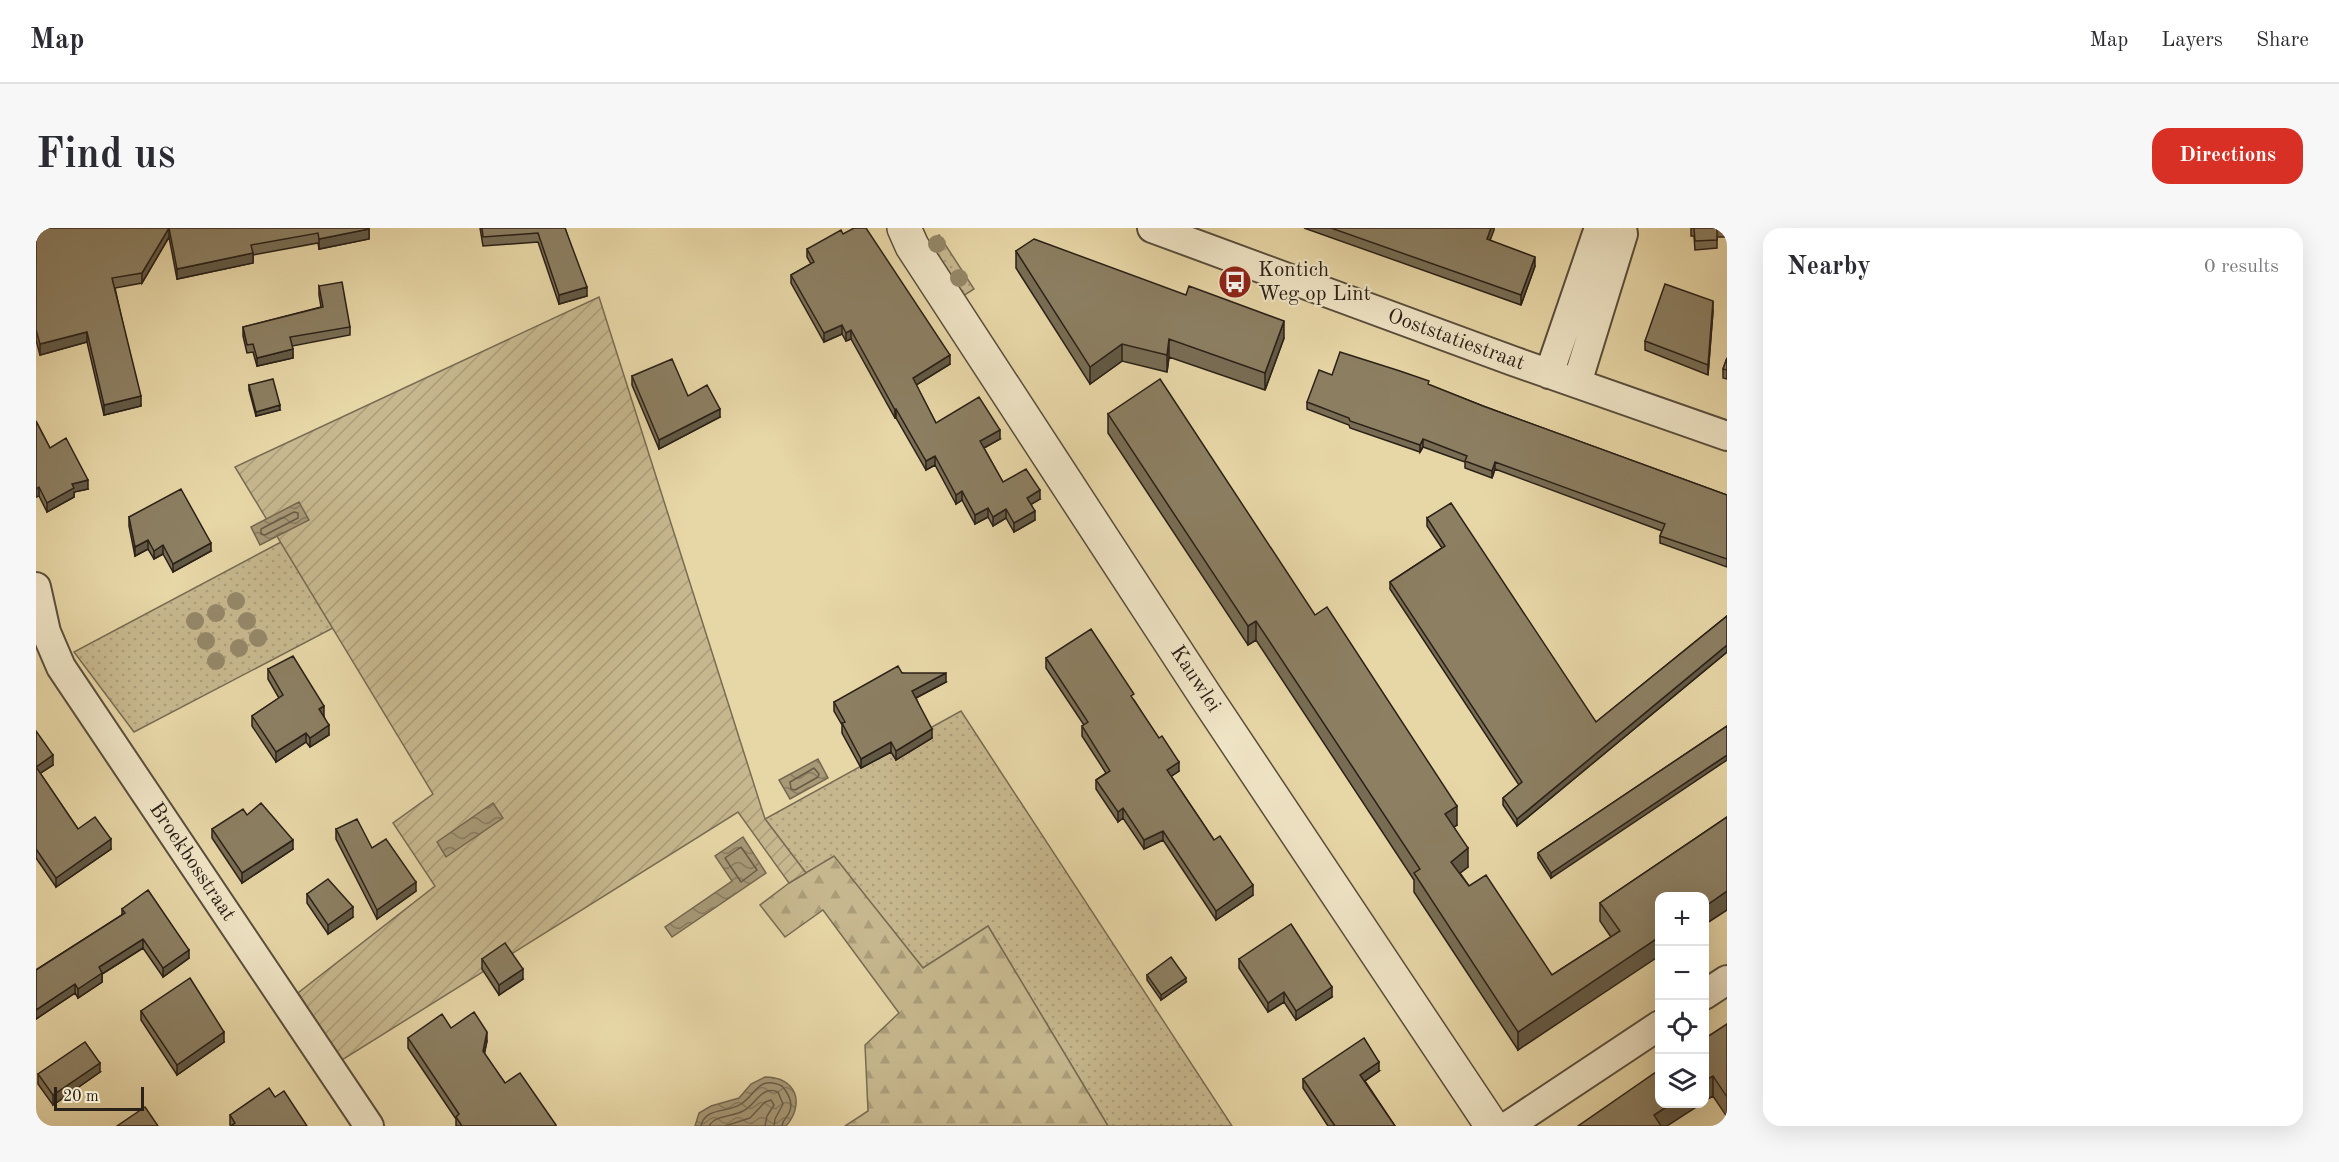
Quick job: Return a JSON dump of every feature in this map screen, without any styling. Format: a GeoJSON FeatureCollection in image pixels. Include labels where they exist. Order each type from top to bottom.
{"type":"FeatureCollection","features":[{"type":"Feature","properties":{"kind":"street","name":"Kauwlei"},"geometry":{"type":"LineString","coordinates":[[904,228],[912,246],[1193,677],[1492,1126]]}},
{"type":"Feature","properties":{"kind":"street","name":"Ooststatiestraat"},"geometry":{"type":"LineString","coordinates":[[1152,228],[1549,374],[1727,436]]}},
{"type":"Feature","properties":{"kind":"street"},"geometry":{"type":"LineString","coordinates":[[1549,374],[1599,228]]}},
{"type":"Feature","properties":{"kind":"street"},"geometry":{"type":"LineString","coordinates":[[1577,383],[1623,234],[1622,228]]}},
{"type":"Feature","properties":{"kind":"street","name":"Broekbosstraat"},"geometry":{"type":"LineString","coordinates":[[36,587],[46,632],[61,667],[369,1126]]}},
{"type":"Feature","properties":{"kind":"street"},"geometry":{"type":"LineString","coordinates":[[1709,992],[1727,980]]}},
{"type":"Feature","properties":{"kind":"street"},"geometry":{"type":"LineString","coordinates":[[1508,1126],[1655,1028]]}},
{"type":"Feature","properties":{"kind":"green space"},"geometry":{"type":"Polygon","coordinates":[[[939,235],[974,289],[963,296],[928,242],[939,235]]]}},
{"type":"Feature","properties":{"kind":"green space"},"geometry":{"type":"Polygon","coordinates":[[[599,297],[765,819],[806,873],[789,883],[738,812],[342,1060],[298,993],[435,886],[393,823],[433,794],[235,467],[599,297]]]}},
{"type":"Feature","properties":{"kind":"green space"},"geometry":{"type":"Polygon","coordinates":[[[281,542],[333,628],[134,732],[74,652],[281,542]]]}},
{"type":"Feature","properties":{"kind":"green space"},"geometry":{"type":"Polygon","coordinates":[[[961,711],[1232,1126],[1108,1126],[988,926],[923,968],[834,857],[806,873],[765,819],[961,711]]]}},
{"type":"Feature","properties":{"kind":"green space"},"geometry":{"type":"Polygon","coordinates":[[[834,856],[923,968],[988,926],[1108,1126],[845,1126],[868,1111],[865,1045],[899,1013],[823,910],[785,937],[760,905],[789,883],[834,856]]]}},
{"type":"Feature","properties":{"kind":"water"},"geometry":{"type":"Polygon","coordinates":[[[299,502],[309,520],[260,545],[251,527],[299,502]]]}},
{"type":"Feature","properties":{"kind":"water"},"geometry":{"type":"Polygon","coordinates":[[[818,759],[828,778],[790,799],[779,780],[818,759]]]}},
{"type":"Feature","properties":{"kind":"water"},"geometry":{"type":"Polygon","coordinates":[[[493,803],[503,818],[446,857],[437,842],[493,803]]]}},
{"type":"Feature","properties":{"kind":"water"},"geometry":{"type":"Polygon","coordinates":[[[743,837],[766,873],[672,937],[665,927],[732,881],[715,856],[743,837]]]}},
{"type":"Feature","properties":{"kind":"water"},"geometry":{"type":"Polygon","coordinates":[[[765,1077],[776,1078],[784,1082],[795,1093],[795,1109],[786,1126],[695,1126],[699,1113],[711,1106],[739,1098],[751,1084],[765,1077]]]}},
{"type":"Feature","properties":{"kind":"building"},"geometry":{"type":"Polygon","coordinates":[[[36,228],[169,228],[142,273],[112,278],[141,396],[104,405],[87,332],[40,344],[36,330],[36,228]]]}},
{"type":"Feature","properties":{"kind":"building"},"geometry":{"type":"Polygon","coordinates":[[[169,228],[369,229],[319,239],[318,233],[251,245],[253,253],[177,269],[169,228]]]}},
{"type":"Feature","properties":{"kind":"building"},"geometry":{"type":"Polygon","coordinates":[[[482,228],[565,228],[587,287],[559,295],[538,233],[483,237],[482,228]]]}},
{"type":"Feature","properties":{"kind":"building"},"geometry":{"type":"Polygon","coordinates":[[[854,228],[866,228],[950,355],[913,378],[936,423],[979,397],[1000,430],[980,441],[1003,482],[1026,469],[1040,490],[1027,498],[1035,511],[1014,523],[1006,509],[993,517],[988,508],[975,515],[962,491],[956,495],[935,456],[926,461],[851,330],[846,333],[842,325],[824,333],[791,275],[814,262],[807,249],[841,230],[843,234],[854,228]]]}},
{"type":"Feature","properties":{"kind":"building"},"geometry":{"type":"Polygon","coordinates":[[[1331,228],[1491,228],[1487,239],[1535,257],[1521,295],[1331,228]]]}},
{"type":"Feature","properties":{"kind":"building"},"geometry":{"type":"Polygon","coordinates":[[[1694,228],[1717,228],[1717,240],[1695,241],[1694,228]]]}},
{"type":"Feature","properties":{"kind":"building"},"geometry":{"type":"Polygon","coordinates":[[[1034,239],[1186,295],[1189,286],[1284,321],[1265,373],[1169,339],[1167,355],[1122,344],[1090,367],[1016,251],[1034,239]]]}},
{"type":"Feature","properties":{"kind":"building"},"geometry":{"type":"Polygon","coordinates":[[[342,282],[350,327],[290,337],[293,349],[257,358],[253,344],[247,345],[243,327],[323,307],[319,286],[342,282]]]}},
{"type":"Feature","properties":{"kind":"building"},"geometry":{"type":"Polygon","coordinates":[[[1665,284],[1713,301],[1708,365],[1645,341],[1665,284]]]}},
{"type":"Feature","properties":{"kind":"building"},"geometry":{"type":"Polygon","coordinates":[[[1340,352],[1429,381],[1428,384],[1483,406],[1727,495],[1727,559],[1660,536],[1665,524],[1495,462],[1492,471],[1465,461],[1467,456],[1423,439],[1420,445],[1350,421],[1349,418],[1307,402],[1319,370],[1332,375],[1340,352]]]}},
{"type":"Feature","properties":{"kind":"building"},"geometry":{"type":"Polygon","coordinates":[[[1727,358],[1727,370],[1723,369],[1727,358]]]}},
{"type":"Feature","properties":{"kind":"building"},"geometry":{"type":"Polygon","coordinates":[[[672,359],[688,396],[707,385],[720,409],[659,440],[632,376],[672,359]]]}},
{"type":"Feature","properties":{"kind":"building"},"geometry":{"type":"Polygon","coordinates":[[[273,379],[280,405],[256,412],[249,385],[273,379]]]}},
{"type":"Feature","properties":{"kind":"building"},"geometry":{"type":"Polygon","coordinates":[[[1160,379],[1315,615],[1327,607],[1457,806],[1445,814],[1468,848],[1451,862],[1469,886],[1486,875],[1552,975],[1620,931],[1600,903],[1727,817],[1727,891],[1709,904],[1709,892],[1655,892],[1655,940],[1518,1032],[1414,873],[1420,869],[1256,621],[1248,626],[1108,414],[1160,379]]]}},
{"type":"Feature","properties":{"kind":"building"},"geometry":{"type":"Polygon","coordinates":[[[36,421],[50,448],[66,438],[88,480],[72,484],[74,488],[47,503],[39,487],[36,489],[36,421]]]}},
{"type":"Feature","properties":{"kind":"building"},"geometry":{"type":"Polygon","coordinates":[[[181,489],[211,543],[173,564],[163,545],[154,551],[148,540],[135,547],[129,517],[181,489]]]}},
{"type":"Feature","properties":{"kind":"building"},"geometry":{"type":"Polygon","coordinates":[[[1451,503],[1596,722],[1727,616],[1727,645],[1517,819],[1503,798],[1522,782],[1390,582],[1445,546],[1427,518],[1451,503]]]}},
{"type":"Feature","properties":{"kind":"building"},"geometry":{"type":"Polygon","coordinates":[[[1091,629],[1134,694],[1131,696],[1159,738],[1162,736],[1179,762],[1167,770],[1214,840],[1220,836],[1253,885],[1216,911],[1163,831],[1144,840],[1123,808],[1118,812],[1096,780],[1110,771],[1082,726],[1088,722],[1046,658],[1091,629]]]}},
{"type":"Feature","properties":{"kind":"building"},"geometry":{"type":"Polygon","coordinates":[[[293,656],[324,706],[319,709],[329,725],[310,738],[306,733],[276,752],[252,716],[283,695],[268,669],[293,656]]]}},
{"type":"Feature","properties":{"kind":"building"},"geometry":{"type":"Polygon","coordinates":[[[898,666],[902,673],[946,673],[912,691],[932,729],[896,751],[891,742],[861,759],[834,702],[898,666]]]}},
{"type":"Feature","properties":{"kind":"building"},"geometry":{"type":"Polygon","coordinates":[[[1727,726],[1727,755],[1551,873],[1538,853],[1727,726]]]}},
{"type":"Feature","properties":{"kind":"building"},"geometry":{"type":"Polygon","coordinates":[[[36,731],[53,755],[36,767],[36,731]]]}},
{"type":"Feature","properties":{"kind":"building"},"geometry":{"type":"Polygon","coordinates":[[[36,767],[78,829],[95,817],[111,839],[56,878],[36,849],[36,767]]]}},
{"type":"Feature","properties":{"kind":"building"},"geometry":{"type":"Polygon","coordinates":[[[261,803],[293,840],[242,873],[212,829],[243,809],[247,815],[261,803]]]}},
{"type":"Feature","properties":{"kind":"building"},"geometry":{"type":"Polygon","coordinates":[[[357,819],[372,848],[386,839],[416,882],[377,910],[336,829],[357,819]]]}},
{"type":"Feature","properties":{"kind":"building"},"geometry":{"type":"Polygon","coordinates":[[[328,879],[353,907],[328,925],[307,894],[328,879]]]}},
{"type":"Feature","properties":{"kind":"building"},"geometry":{"type":"Polygon","coordinates":[[[148,890],[189,950],[163,968],[143,939],[99,967],[102,973],[78,989],[75,984],[36,1010],[36,970],[125,913],[122,909],[148,890]]]}},
{"type":"Feature","properties":{"kind":"building"},"geometry":{"type":"Polygon","coordinates":[[[1291,924],[1332,987],[1296,1011],[1284,992],[1268,1003],[1239,959],[1291,924]]]}},
{"type":"Feature","properties":{"kind":"building"},"geometry":{"type":"Polygon","coordinates":[[[505,943],[523,969],[499,985],[482,959],[505,943]]]}},
{"type":"Feature","properties":{"kind":"building"},"geometry":{"type":"Polygon","coordinates":[[[1171,957],[1186,978],[1161,995],[1147,975],[1171,957]]]}},
{"type":"Feature","properties":{"kind":"building"},"geometry":{"type":"Polygon","coordinates":[[[190,978],[224,1032],[177,1065],[141,1011],[190,978]]]}},
{"type":"Feature","properties":{"kind":"building"},"geometry":{"type":"Polygon","coordinates":[[[474,1012],[487,1032],[483,1051],[505,1083],[520,1073],[555,1126],[462,1126],[456,1117],[459,1114],[408,1038],[442,1014],[451,1028],[474,1012]]]}},
{"type":"Feature","properties":{"kind":"building"},"geometry":{"type":"Polygon","coordinates":[[[1727,1024],[1727,1097],[1713,1076],[1709,1078],[1709,1036],[1727,1024]]]}},
{"type":"Feature","properties":{"kind":"building"},"geometry":{"type":"Polygon","coordinates":[[[1364,1038],[1379,1062],[1360,1075],[1395,1126],[1335,1126],[1303,1079],[1364,1038]]]}},
{"type":"Feature","properties":{"kind":"building"},"geometry":{"type":"Polygon","coordinates":[[[85,1042],[100,1063],[53,1095],[38,1074],[85,1042]]]}},
{"type":"Feature","properties":{"kind":"building"},"geometry":{"type":"Polygon","coordinates":[[[1655,1073],[1655,1108],[1665,1108],[1654,1115],[1661,1126],[1578,1126],[1655,1073]]]}},
{"type":"Feature","properties":{"kind":"building"},"geometry":{"type":"Polygon","coordinates":[[[269,1088],[275,1097],[284,1091],[307,1126],[231,1126],[235,1123],[230,1115],[269,1088]]]}},
{"type":"Feature","properties":{"kind":"building"},"geometry":{"type":"Polygon","coordinates":[[[145,1107],[158,1126],[117,1126],[145,1107]]]}},
{"type":"Feature","properties":{"kind":"place","name":"Kontich Weg op Lint"},"geometry":{"type":"Point","coordinates":[1235,282]}}]}
